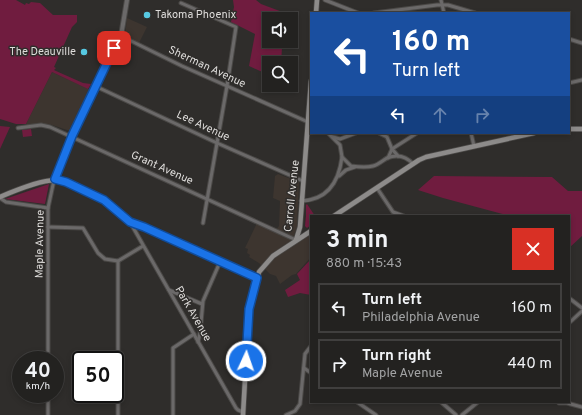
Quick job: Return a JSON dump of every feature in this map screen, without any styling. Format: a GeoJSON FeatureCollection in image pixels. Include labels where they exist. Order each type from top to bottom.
{"type":"FeatureCollection","features":[{"type":"Feature","properties":{"kind":"main road"},"geometry":{"type":"LineString","coordinates":[[316,12],[317,0]]}},
{"type":"Feature","properties":{"kind":"main road","name":"Carroll Avenue"},"geometry":{"type":"LineString","coordinates":[[243,413],[249,309],[257,278],[264,265],[273,256],[296,240],[300,227],[310,104]]}},
{"type":"Feature","properties":{"kind":"main road"},"geometry":{"type":"LineString","coordinates":[[570,129],[582,129]]}},
{"type":"Feature","properties":{"kind":"main road"},"geometry":{"type":"LineString","coordinates":[[336,215],[426,157],[529,134]]}},
{"type":"Feature","properties":{"kind":"main road"},"geometry":{"type":"LineString","coordinates":[[0,197],[46,180],[55,179],[66,182],[104,200],[130,222],[257,278]]}},
{"type":"Feature","properties":{"kind":"main road"},"geometry":{"type":"LineString","coordinates":[[296,240],[310,232]]}},
{"type":"Feature","properties":{"kind":"street","name":"Maple Avenue"},"geometry":{"type":"LineString","coordinates":[[48,351],[48,208],[55,179],[72,136],[121,36],[127,0]]}},
{"type":"Feature","properties":{"kind":"street"},"geometry":{"type":"LineString","coordinates":[[325,0],[355,12]]}},
{"type":"Feature","properties":{"kind":"street"},"geometry":{"type":"LineString","coordinates":[[441,0],[444,12]]}},
{"type":"Feature","properties":{"kind":"street"},"geometry":{"type":"LineString","coordinates":[[181,3],[236,27],[203,223]]}},
{"type":"Feature","properties":{"kind":"street"},"geometry":{"type":"LineString","coordinates":[[382,12],[437,5],[448,5],[472,12]]}},
{"type":"Feature","properties":{"kind":"street","name":"Sherman Avenue"},"geometry":{"type":"LineString","coordinates":[[121,36],[309,126]]}},
{"type":"Feature","properties":{"kind":"street"},"geometry":{"type":"LineString","coordinates":[[570,40],[582,43]]}},
{"type":"Feature","properties":{"kind":"street"},"geometry":{"type":"LineString","coordinates":[[570,83],[582,80]]}},
{"type":"Feature","properties":{"kind":"street","name":"Lee Avenue"},"geometry":{"type":"LineString","coordinates":[[96,86],[217,143],[303,181]]}},
{"type":"Feature","properties":{"kind":"street","name":"Grant Avenue"},"geometry":{"type":"LineString","coordinates":[[18,128],[46,125],[56,129],[296,240]]}},
{"type":"Feature","properties":{"kind":"street"},"geometry":{"type":"LineString","coordinates":[[329,134],[340,145],[342,157],[338,177]]}},
{"type":"Feature","properties":{"kind":"street"},"geometry":{"type":"LineString","coordinates":[[340,145],[342,141],[354,134]]}},
{"type":"Feature","properties":{"kind":"street"},"geometry":{"type":"LineString","coordinates":[[388,158],[392,148],[415,134]]}},
{"type":"Feature","properties":{"kind":"street"},"geometry":{"type":"LineString","coordinates":[[471,134],[474,146]]}},
{"type":"Feature","properties":{"kind":"street"},"geometry":{"type":"LineString","coordinates":[[387,135],[392,148],[398,156]]}},
{"type":"Feature","properties":{"kind":"street"},"geometry":{"type":"LineString","coordinates":[[333,137],[340,139],[348,137]]}},
{"type":"Feature","properties":{"kind":"street"},"geometry":{"type":"LineString","coordinates":[[301,201],[315,198],[325,193],[346,170],[357,167],[373,166],[388,158],[398,156],[405,157],[413,164]]}},
{"type":"Feature","properties":{"kind":"street"},"geometry":{"type":"LineString","coordinates":[[342,157],[346,163],[357,167]]}},
{"type":"Feature","properties":{"kind":"street"},"geometry":{"type":"LineString","coordinates":[[377,188],[393,212],[401,215]]}},
{"type":"Feature","properties":{"kind":"street"},"geometry":{"type":"LineString","coordinates":[[0,197],[6,202],[48,208]]}},
{"type":"Feature","properties":{"kind":"street","name":"Park Avenue"},"geometry":{"type":"LineString","coordinates":[[130,222],[238,410],[243,413]]}},
{"type":"Feature","properties":{"kind":"street"},"geometry":{"type":"LineString","coordinates":[[48,227],[83,228],[102,257],[105,259],[118,261],[143,246]]}},
{"type":"Feature","properties":{"kind":"street"},"geometry":{"type":"LineString","coordinates":[[118,261],[118,415]]}},
{"type":"Feature","properties":{"kind":"street"},"geometry":{"type":"LineString","coordinates":[[198,342],[202,304],[220,262]]}},
{"type":"Feature","properties":{"kind":"street"},"geometry":{"type":"LineString","coordinates":[[169,290],[202,304]]}},
{"type":"Feature","properties":{"kind":"street"},"geometry":{"type":"LineString","coordinates":[[570,299],[582,310],[570,322]]}},
{"type":"Feature","properties":{"kind":"street"},"geometry":{"type":"LineString","coordinates":[[172,415],[173,348],[194,334]]}},
{"type":"Feature","properties":{"kind":"street"},"geometry":{"type":"LineString","coordinates":[[286,415],[295,411],[300,404],[306,354],[310,348]]}},
{"type":"Feature","properties":{"kind":"street"},"geometry":{"type":"LineString","coordinates":[[304,368],[310,372]]}},
{"type":"Feature","properties":{"kind":"street"},"geometry":{"type":"LineString","coordinates":[[48,403],[48,415]]}},
{"type":"Feature","properties":{"kind":"street"},"geometry":{"type":"LineString","coordinates":[[358,403],[376,415]]}},
{"type":"Feature","properties":{"kind":"street"},"geometry":{"type":"LineString","coordinates":[[441,403],[456,415]]}},
{"type":"Feature","properties":{"kind":"street"},"geometry":{"type":"LineString","coordinates":[[462,415],[477,403]]}},
{"type":"Feature","properties":{"kind":"street"},"geometry":{"type":"LineString","coordinates":[[559,403],[567,403],[582,407]]}},
{"type":"Feature","properties":{"kind":"shaded area"},"geometry":{"type":"Polygon","coordinates":[[[0,0],[16,0],[25,5],[26,3],[29,4],[31,2],[40,3],[53,15],[77,15],[77,22],[72,27],[54,70],[83,83],[91,84],[88,89],[52,72],[26,124],[16,124],[0,119],[0,0]]]}},
{"type":"Feature","properties":{"kind":"shaded area"},"geometry":{"type":"Polygon","coordinates":[[[233,0],[256,0],[261,4],[282,12],[262,12],[262,48],[282,48],[281,56],[262,56],[262,72],[249,66],[255,34],[231,22],[234,7],[233,0]]]}},
{"type":"Feature","properties":{"kind":"shaded area"},"geometry":{"type":"Polygon","coordinates":[[[127,18],[147,27],[139,43],[125,36],[127,18]]]}},
{"type":"Feature","properties":{"kind":"shaded area"},"geometry":{"type":"Polygon","coordinates":[[[52,72],[91,90],[70,131],[49,124],[28,126],[26,124],[52,72]]]}},
{"type":"Feature","properties":{"kind":"shaded area"},"geometry":{"type":"Polygon","coordinates":[[[0,126],[10,127],[0,149],[0,126]]]}},
{"type":"Feature","properties":{"kind":"shaded area"},"geometry":{"type":"Polygon","coordinates":[[[31,129],[32,136],[23,137],[22,130],[31,129]]]}},
{"type":"Feature","properties":{"kind":"shaded area"},"geometry":{"type":"Polygon","coordinates":[[[278,174],[299,182],[297,227],[294,235],[299,242],[310,235],[310,258],[296,274],[292,275],[280,284],[276,276],[270,274],[259,263],[249,257],[250,255],[247,253],[248,249],[245,248],[257,223],[275,231],[279,226],[280,201],[273,198],[275,176],[278,174]]]}},
{"type":"Feature","properties":{"kind":"shaded area"},"geometry":{"type":"Polygon","coordinates":[[[434,176],[552,177],[568,191],[582,191],[582,236],[570,247],[570,215],[506,215],[418,190],[434,176]]]}},
{"type":"Feature","properties":{"kind":"shaded area"},"geometry":{"type":"Polygon","coordinates":[[[49,184],[45,204],[5,199],[49,184]]]}},
{"type":"Feature","properties":{"kind":"shaded area"},"geometry":{"type":"Polygon","coordinates":[[[307,204],[314,215],[310,215],[310,226],[307,228],[305,226],[307,204]]]}},
{"type":"Feature","properties":{"kind":"shaded area"},"geometry":{"type":"Polygon","coordinates":[[[310,260],[310,295],[300,293],[288,297],[285,290],[300,280],[297,274],[310,260]]]}},
{"type":"Feature","properties":{"kind":"place","name":"Takoma Phoenix"},"geometry":{"type":"Point","coordinates":[147,15]}},
{"type":"Feature","properties":{"kind":"place","name":"The Deauville"},"geometry":{"type":"Point","coordinates":[84,52]}},
{"type":"Feature","properties":{"kind":"route"},"geometry":{"type":"LineString","coordinates":[[114,48],[72,136],[55,179],[66,182],[104,200],[130,222],[257,278],[249,309],[246,361]]}}]}
